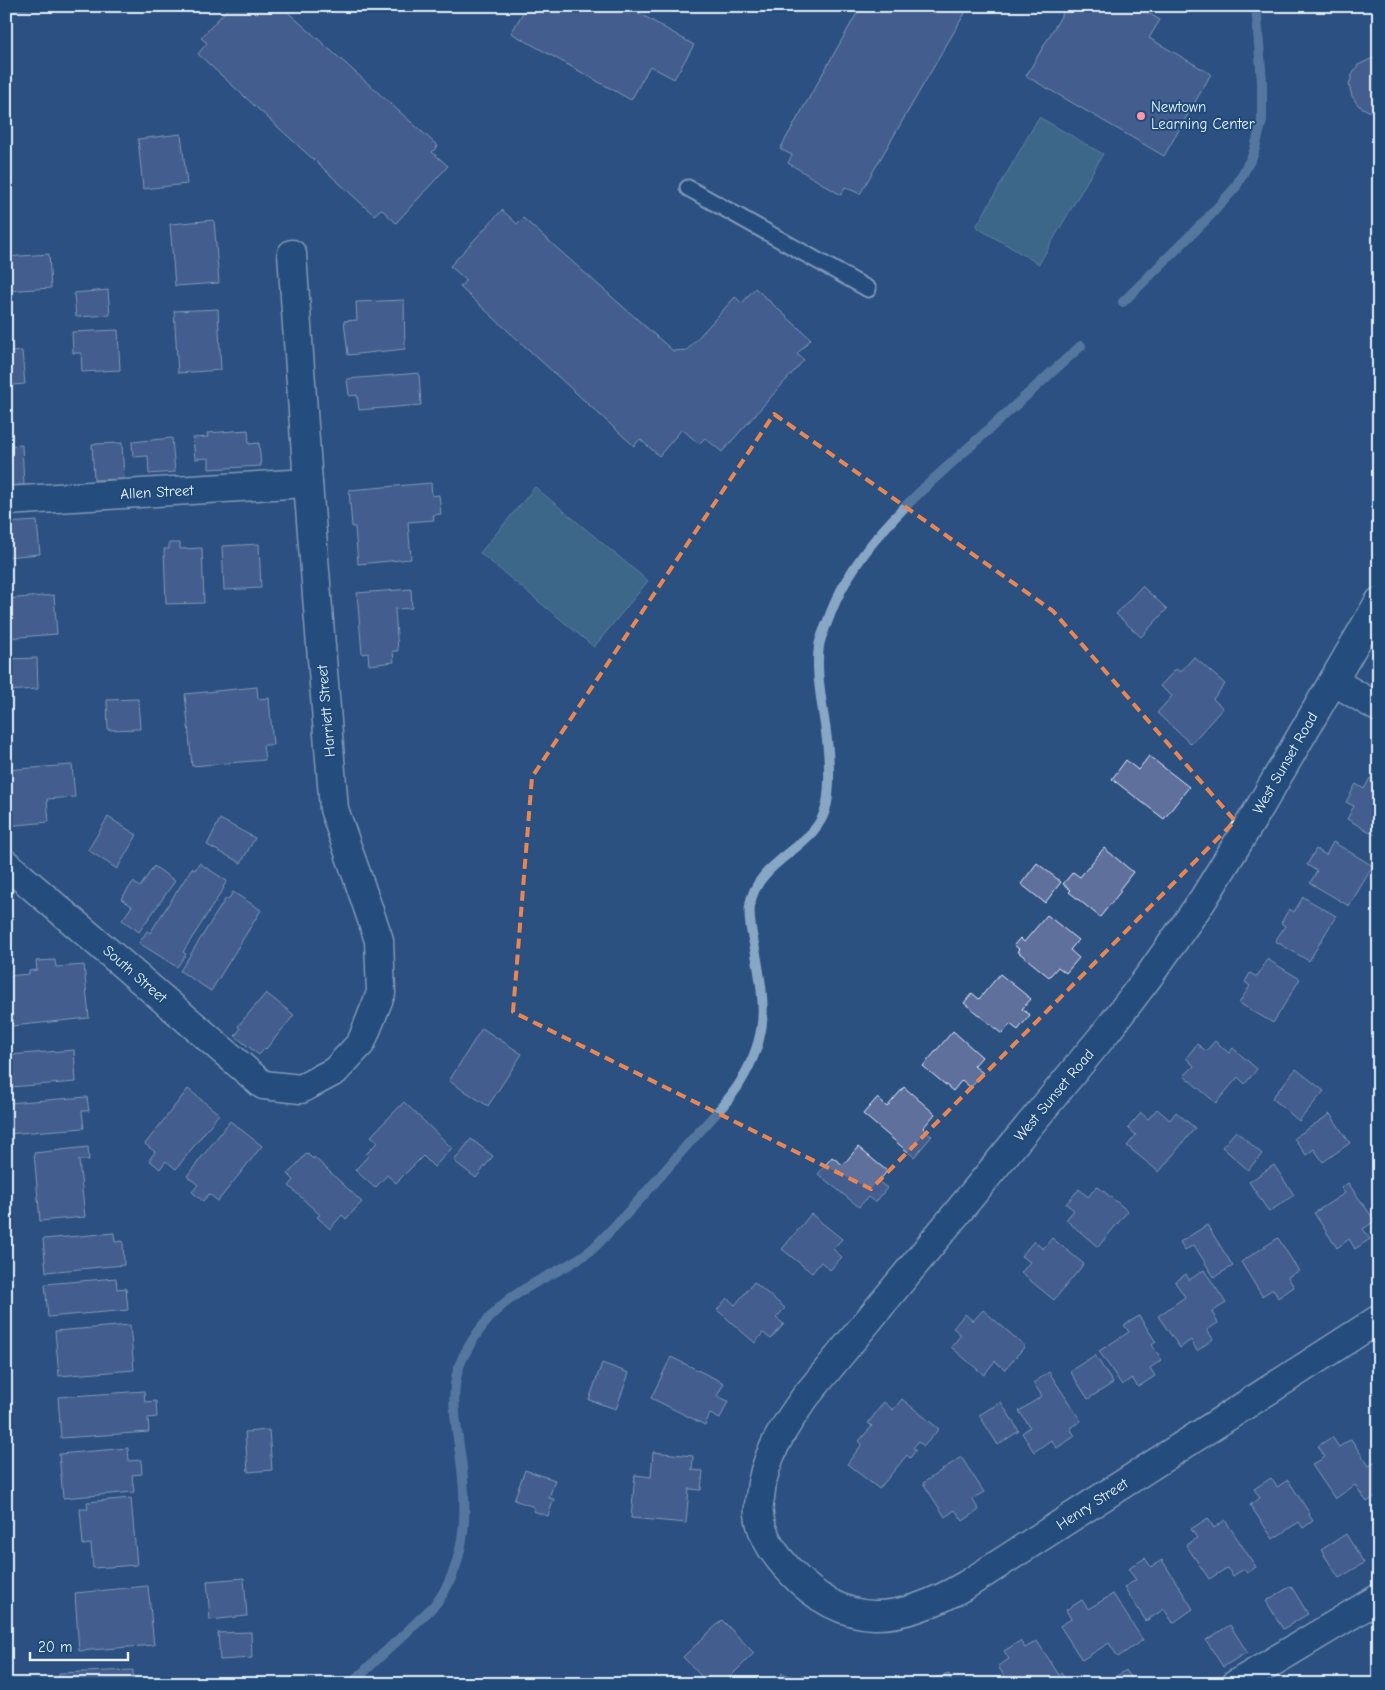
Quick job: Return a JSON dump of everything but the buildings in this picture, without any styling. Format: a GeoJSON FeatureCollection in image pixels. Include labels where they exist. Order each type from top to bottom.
{"type":"FeatureCollection","features":[{"type":"Feature","properties":{"kind":"street","name":"Harriett Street"},"geometry":{"type":"LineString","coordinates":[[263,1085],[301,1088],[335,1071],[361,1043],[381,993],[379,940],[334,809],[292,254]]}},
{"type":"Feature","properties":{"kind":"street","name":"Allen Street"},"geometry":{"type":"LineString","coordinates":[[6,501],[308,483]]}},
{"type":"Feature","properties":{"kind":"street","name":"West Sunset Road"},"geometry":{"type":"LineString","coordinates":[[793,1575],[778,1558],[765,1538],[758,1514],[761,1487],[768,1459],[782,1430],[806,1396],[1107,1031],[1150,976],[1202,901],[1257,812],[1379,602]]}},
{"type":"Feature","properties":{"kind":"street"},"geometry":{"type":"LineString","coordinates":[[1332,681],[1379,708]]}},
{"type":"Feature","properties":{"kind":"street","name":"South Street"},"geometry":{"type":"LineString","coordinates":[[6,864],[263,1085]]}},
{"type":"Feature","properties":{"kind":"street","name":"Henry Street"},"geometry":{"type":"LineString","coordinates":[[793,1575],[812,1593],[830,1605],[855,1613],[885,1615],[905,1612],[944,1598],[1379,1319]]}},
{"type":"Feature","properties":{"kind":"street"},"geometry":{"type":"LineString","coordinates":[[1236,1684],[1379,1598]]}},
{"type":"Feature","properties":{"kind":"lane"},"geometry":{"type":"LineString","coordinates":[[688,188],[868,289]]}},
{"type":"Feature","properties":{"kind":"highlighted area"},"geometry":{"type":"Polygon","coordinates":[[[774,414],[1053,611],[1235,821],[871,1189],[513,1012],[532,777],[774,414]]]}},
{"type":"Feature","properties":{"kind":"green space"},"geometry":{"type":"Polygon","coordinates":[[[1039,117],[1103,154],[1039,264],[976,227],[1039,117]]]}},
{"type":"Feature","properties":{"kind":"green space"},"geometry":{"type":"Polygon","coordinates":[[[535,487],[648,581],[594,647],[480,553],[535,487]]]}},
{"type":"Feature","properties":{"kind":"waterway"},"geometry":{"type":"LineString","coordinates":[[1123,302],[1207,219],[1235,188],[1253,155],[1262,121],[1262,82],[1256,6]]}},
{"type":"Feature","properties":{"kind":"waterway"},"geometry":{"type":"LineString","coordinates":[[351,1684],[435,1604],[450,1581],[457,1562],[464,1524],[464,1485],[454,1401],[459,1368],[474,1337],[488,1319],[513,1296],[571,1263],[596,1245],[641,1199],[723,1105],[736,1089],[750,1064],[760,1034],[763,1005],[750,924],[750,905],[755,889],[764,876],[775,864],[813,832],[822,819],[827,803],[829,757],[819,679],[818,655],[821,637],[839,595],[853,569],[890,522],[911,501],[1081,346]]}},
{"type":"Feature","properties":{"kind":"place","name":"Newtown Learning Center"},"geometry":{"type":"Point","coordinates":[1141,116]}}]}
